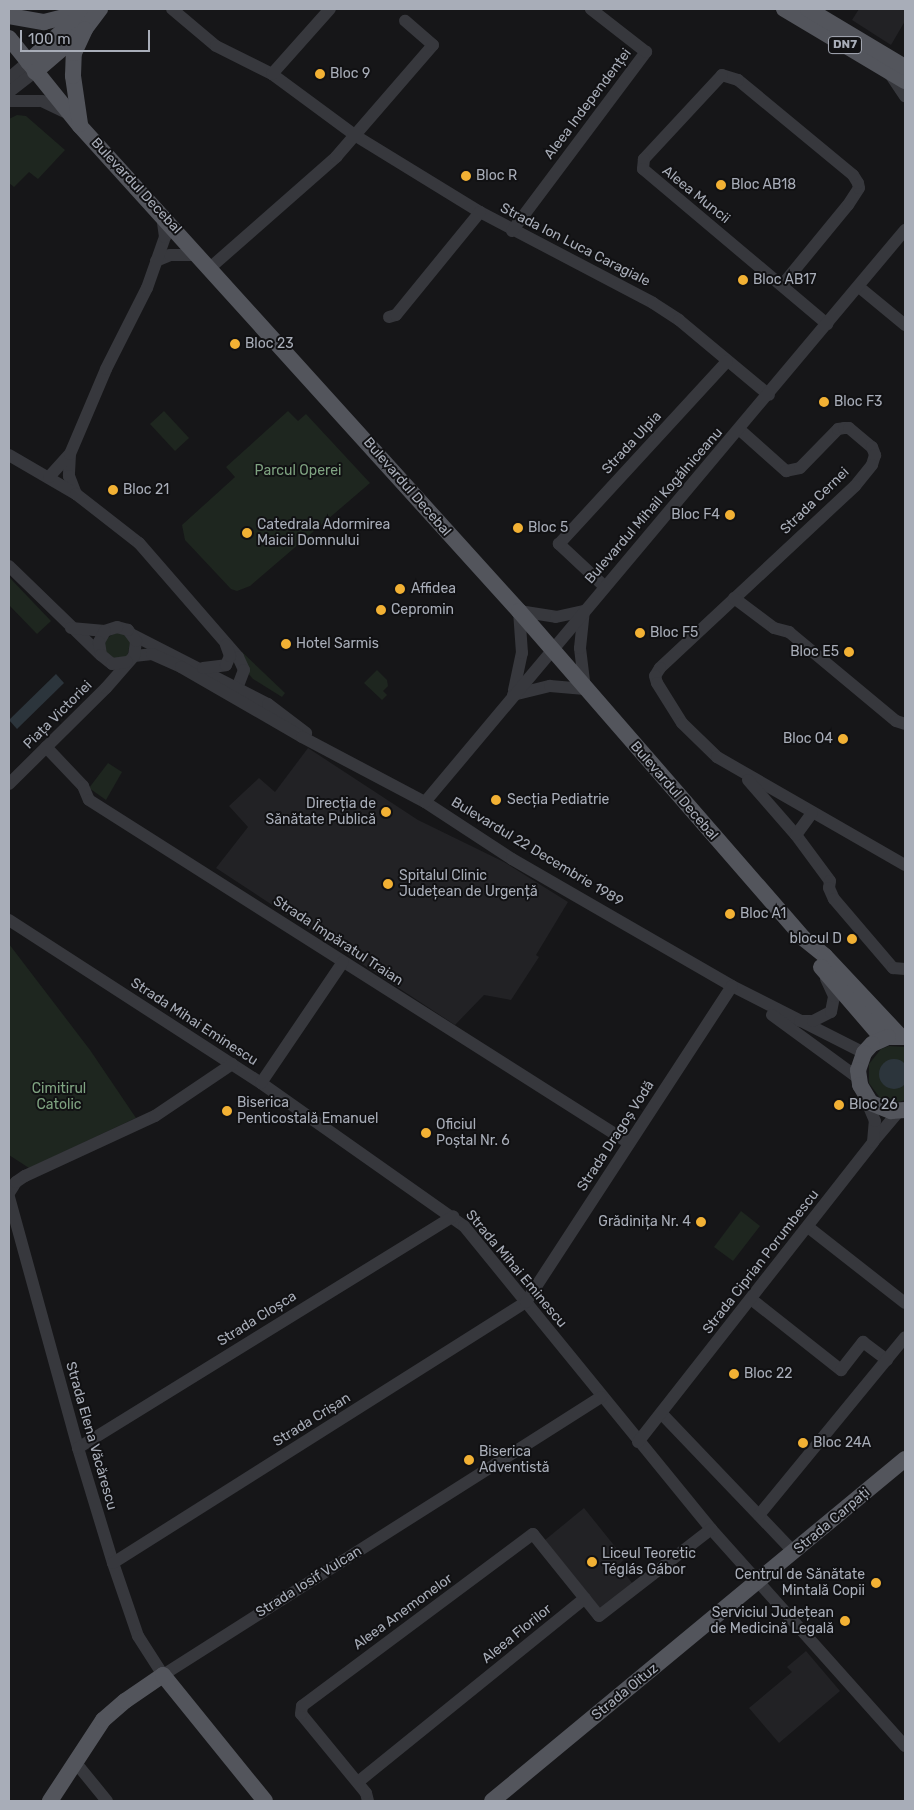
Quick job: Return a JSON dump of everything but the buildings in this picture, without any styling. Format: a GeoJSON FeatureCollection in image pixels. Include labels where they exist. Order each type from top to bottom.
{"type":"FeatureCollection","features":[{"type":"Feature","properties":{"kind":"main road","name":"DN7"},"geometry":{"type":"LineString","coordinates":[[784,9],[905,82]]}},
{"type":"Feature","properties":{"kind":"main road","name":"DN7"},"geometry":{"type":"LineString","coordinates":[[808,9],[905,67]]}},
{"type":"Feature","properties":{"kind":"main road"},"geometry":{"type":"LineString","coordinates":[[9,16],[44,22],[90,10]]}},
{"type":"Feature","properties":{"kind":"main road"},"geometry":{"type":"LineString","coordinates":[[80,126],[73,70],[77,44],[85,29],[90,10]]}},
{"type":"Feature","properties":{"kind":"main road"},"geometry":{"type":"LineString","coordinates":[[31,67],[90,10]]}},
{"type":"Feature","properties":{"kind":"main road"},"geometry":{"type":"LineString","coordinates":[[31,67],[85,29]]}},
{"type":"Feature","properties":{"kind":"main road","name":"Bulevardul Decebal"},"geometry":{"type":"LineString","coordinates":[[9,38],[80,126],[211,267],[519,611],[803,938],[821,967],[882,1038]]}},
{"type":"Feature","properties":{"kind":"main road","name":"Bulevardul Decebal"},"geometry":{"type":"LineString","coordinates":[[803,938],[825,956],[904,1035]]}},
{"type":"Feature","properties":{"kind":"main road"},"geometry":{"type":"LineString","coordinates":[[902,1111],[877,1107],[860,1085],[864,1054],[882,1038],[904,1035]]}},
{"type":"Feature","properties":{"kind":"main road","name":"Strada Carpați"},"geometry":{"type":"LineString","coordinates":[[758,1582],[905,1459]]}},
{"type":"Feature","properties":{"kind":"main road","name":"Strada Oituz"},"geometry":{"type":"LineString","coordinates":[[492,1801],[758,1582]]}},
{"type":"Feature","properties":{"kind":"main road"},"geometry":{"type":"LineString","coordinates":[[163,1675],[265,1801]]}},
{"type":"Feature","properties":{"kind":"main road","name":"Strada Iosif Vulcan"},"geometry":{"type":"LineString","coordinates":[[50,1801],[103,1720],[124,1701],[163,1675]]}},
{"type":"Feature","properties":{"kind":"street","name":"Strada Ion Luca Caragiale"},"geometry":{"type":"LineString","coordinates":[[172,9],[216,46],[272,74],[356,136],[480,212],[512,231],[653,303],[679,320],[727,362],[769,395]]}},
{"type":"Feature","properties":{"kind":"street"},"geometry":{"type":"LineString","coordinates":[[272,74],[330,9]]}},
{"type":"Feature","properties":{"kind":"street","name":"Aleea Independenței"},"geometry":{"type":"LineString","coordinates":[[512,231],[646,52],[591,9]]}},
{"type":"Feature","properties":{"kind":"street"},"geometry":{"type":"LineString","coordinates":[[211,267],[316,176],[356,136],[433,44],[405,21]]}},
{"type":"Feature","properties":{"kind":"street"},"geometry":{"type":"LineString","coordinates":[[9,78],[31,67]]}},
{"type":"Feature","properties":{"kind":"street"},"geometry":{"type":"LineString","coordinates":[[9,92],[31,67]]}},
{"type":"Feature","properties":{"kind":"street"},"geometry":{"type":"LineString","coordinates":[[887,70],[905,96]]}},
{"type":"Feature","properties":{"kind":"street","name":"Aleea Muncii"},"geometry":{"type":"LineString","coordinates":[[783,284],[859,188],[853,175],[760,98],[732,76],[722,75],[644,160],[643,169],[783,284],[828,324]]}},
{"type":"Feature","properties":{"kind":"street"},"geometry":{"type":"LineString","coordinates":[[9,101],[42,101],[64,111],[80,126]]}},
{"type":"Feature","properties":{"kind":"street"},"geometry":{"type":"LineString","coordinates":[[389,317],[396,315],[480,212]]}},
{"type":"Feature","properties":{"kind":"street"},"geometry":{"type":"LineString","coordinates":[[49,477],[70,454],[106,369],[147,288],[165,237],[162,213]]}},
{"type":"Feature","properties":{"kind":"street","name":"Bulevardul Mihail Kogălniceanu"},"geometry":{"type":"LineString","coordinates":[[425,802],[604,586],[740,430],[905,230]]}},
{"type":"Feature","properties":{"kind":"street"},"geometry":{"type":"LineString","coordinates":[[156,261],[178,254],[200,255]]}},
{"type":"Feature","properties":{"kind":"street"},"geometry":{"type":"LineString","coordinates":[[858,287],[905,325]]}},
{"type":"Feature","properties":{"kind":"street","name":"Strada Ulpia"},"geometry":{"type":"LineString","coordinates":[[604,586],[559,544],[727,362]]}},
{"type":"Feature","properties":{"kind":"street","name":"Strada Cernei"},"geometry":{"type":"LineString","coordinates":[[740,430],[786,471],[800,468],[838,429],[849,428],[872,447],[874,456],[872,465],[855,486],[660,668],[655,676],[657,683],[682,723],[717,757],[740,770]]}},
{"type":"Feature","properties":{"kind":"street"},"geometry":{"type":"LineString","coordinates":[[9,454],[76,494],[139,543],[238,657],[244,670],[237,688]]}},
{"type":"Feature","properties":{"kind":"street"},"geometry":{"type":"LineString","coordinates":[[70,454],[69,476],[76,494]]}},
{"type":"Feature","properties":{"kind":"street"},"geometry":{"type":"LineString","coordinates":[[9,566],[69,628],[112,664],[131,659],[136,649],[132,634],[117,627],[105,631],[69,628]]}},
{"type":"Feature","properties":{"kind":"street"},"geometry":{"type":"LineString","coordinates":[[734,598],[774,628],[789,632],[896,721],[905,724]]}},
{"type":"Feature","properties":{"kind":"street"},"geometry":{"type":"LineString","coordinates":[[519,611],[556,617],[584,611],[580,648],[585,689],[550,686],[513,695],[522,653],[519,611]]}},
{"type":"Feature","properties":{"kind":"street","name":"Piața Victoriei"},"geometry":{"type":"LineString","coordinates":[[105,631],[99,642],[106,688]]}},
{"type":"Feature","properties":{"kind":"street","name":"Bulevardul 22 Decembrie 1989"},"geometry":{"type":"LineString","coordinates":[[132,634],[203,668],[216,682],[237,688],[284,714],[324,748]]}},
{"type":"Feature","properties":{"kind":"street"},"geometry":{"type":"LineString","coordinates":[[203,668],[226,665],[230,656],[226,645]]}},
{"type":"Feature","properties":{"kind":"street","name":"Bulevardul 22 Decembrie 1989"},"geometry":{"type":"LineString","coordinates":[[131,659],[161,657],[216,682],[324,748],[425,802],[512,859],[732,986],[864,1054]]}},
{"type":"Feature","properties":{"kind":"street"},"geometry":{"type":"LineString","coordinates":[[216,682],[237,674],[238,657]]}},
{"type":"Feature","properties":{"kind":"street","name":"Piața Victoriei"},"geometry":{"type":"LineString","coordinates":[[9,784],[106,688],[131,659]]}},
{"type":"Feature","properties":{"kind":"street","name":"Strada Împăratul Traian"},"geometry":{"type":"LineString","coordinates":[[46,747],[83,786],[89,800],[630,1143]]}},
{"type":"Feature","properties":{"kind":"street"},"geometry":{"type":"LineString","coordinates":[[740,770],[905,865]]}},
{"type":"Feature","properties":{"kind":"street"},"geometry":{"type":"LineString","coordinates":[[740,770],[796,834],[830,880],[828,888],[834,899],[893,968],[905,969]]}},
{"type":"Feature","properties":{"kind":"street"},"geometry":{"type":"LineString","coordinates":[[796,834],[812,813]]}},
{"type":"Feature","properties":{"kind":"street","name":"Strada Mihai Eminescu"},"geometry":{"type":"LineString","coordinates":[[9,920],[261,1083],[453,1216],[473,1235],[601,1397],[711,1529],[905,1746]]}},
{"type":"Feature","properties":{"kind":"street"},"geometry":{"type":"LineString","coordinates":[[261,1083],[343,962]]}},
{"type":"Feature","properties":{"kind":"street"},"geometry":{"type":"LineString","coordinates":[[798,1021],[820,1019],[834,1006],[834,996],[821,967]]}},
{"type":"Feature","properties":{"kind":"street","name":"Bulevardul 22 Decembrie 1989"},"geometry":{"type":"LineString","coordinates":[[732,986],[860,1085]]}},
{"type":"Feature","properties":{"kind":"street","name":"Strada Dragoș Vodă"},"geometry":{"type":"LineString","coordinates":[[526,1302],[732,986]]}},
{"type":"Feature","properties":{"kind":"street"},"geometry":{"type":"LineString","coordinates":[[9,1193],[16,1182],[25,1176],[155,1116],[232,1064]]}},
{"type":"Feature","properties":{"kind":"street"},"geometry":{"type":"LineString","coordinates":[[860,1085],[875,1120],[874,1142]]}},
{"type":"Feature","properties":{"kind":"street","name":"Strada Ciprian Porumbescu"},"geometry":{"type":"LineString","coordinates":[[638,1442],[874,1142],[902,1111]]}},
{"type":"Feature","properties":{"kind":"street","name":"Strada Elena Văcărescu"},"geometry":{"type":"LineString","coordinates":[[9,1197],[78,1448],[113,1563],[138,1636],[163,1675]]}},
{"type":"Feature","properties":{"kind":"street","name":"Strada Cloșca"},"geometry":{"type":"LineString","coordinates":[[78,1448],[453,1216]]}},
{"type":"Feature","properties":{"kind":"street"},"geometry":{"type":"LineString","coordinates":[[808,1227],[905,1303]]}},
{"type":"Feature","properties":{"kind":"street"},"geometry":{"type":"LineString","coordinates":[[751,1299],[841,1370],[863,1342],[887,1360]]}},
{"type":"Feature","properties":{"kind":"street","name":"Strada Crișan"},"geometry":{"type":"LineString","coordinates":[[113,1563],[526,1302]]}},
{"type":"Feature","properties":{"kind":"street"},"geometry":{"type":"LineString","coordinates":[[759,1515],[905,1337]]}},
{"type":"Feature","properties":{"kind":"street","name":"Strada Iosif Vulcan"},"geometry":{"type":"LineString","coordinates":[[163,1675],[601,1397]]}},
{"type":"Feature","properties":{"kind":"street"},"geometry":{"type":"LineString","coordinates":[[661,1413],[794,1552]]}},
{"type":"Feature","properties":{"kind":"street"},"geometry":{"type":"LineString","coordinates":[[585,1598],[597,1614],[602,1615],[711,1529]]}},
{"type":"Feature","properties":{"kind":"street","name":"Aleea Anemonelor"},"geometry":{"type":"LineString","coordinates":[[358,1782],[301,1714],[302,1706],[533,1534],[585,1598]]}},
{"type":"Feature","properties":{"kind":"street","name":"Aleea Florilor"},"geometry":{"type":"LineString","coordinates":[[358,1782],[585,1598]]}},
{"type":"Feature","properties":{"kind":"street"},"geometry":{"type":"LineString","coordinates":[[76,1763],[107,1801]]}},
{"type":"Feature","properties":{"kind":"street"},"geometry":{"type":"LineString","coordinates":[[358,1782],[366,1793],[368,1801]]}},
{"type":"Feature","properties":{"kind":"shaded area"},"geometry":{"type":"Polygon","coordinates":[[[859,9],[905,9],[905,21],[891,45],[852,20],[859,9]]]}},
{"type":"Feature","properties":{"kind":"shaded area"},"geometry":{"type":"Polygon","coordinates":[[[56,674],[64,683],[17,729],[9,720],[56,674]]]}},
{"type":"Feature","properties":{"kind":"shaded area","name":"Spitalul Clinic Județean de Urgență"},"geometry":{"type":"Polygon","coordinates":[[[308,748],[418,820],[504,862],[568,902],[536,955],[539,957],[511,1000],[484,995],[455,1025],[216,868],[248,827],[229,806],[259,778],[275,792],[308,748]]]}},
{"type":"Feature","properties":{"kind":"shaded area"},"geometry":{"type":"Polygon","coordinates":[[[894,1059],[904,1064],[909,1074],[904,1084],[894,1089],[884,1084],[879,1074],[884,1064],[894,1059]]]}},
{"type":"Feature","properties":{"kind":"shaded area","name":"Liceul Teoretic Téglás Gábor"},"geometry":{"type":"Polygon","coordinates":[[[584,1508],[625,1559],[618,1565],[636,1588],[604,1613],[545,1540],[584,1508]]]}},
{"type":"Feature","properties":{"kind":"shaded area"},"geometry":{"type":"Polygon","coordinates":[[[806,1651],[840,1691],[779,1743],[749,1708],[792,1672],[787,1667],[806,1651]]]}},
{"type":"Feature","properties":{"kind":"green space"},"geometry":{"type":"Polygon","coordinates":[[[17,115],[26,116],[65,150],[38,179],[29,172],[14,187],[9,183],[9,119],[17,115]]]}},
{"type":"Feature","properties":{"kind":"green space"},"geometry":{"type":"Polygon","coordinates":[[[164,411],[189,438],[175,451],[150,424],[164,411]]]}},
{"type":"Feature","properties":{"kind":"green space","name":"Parcul Operei"},"geometry":{"type":"Polygon","coordinates":[[[288,411],[298,421],[306,414],[370,483],[250,586],[237,591],[231,589],[185,540],[182,525],[235,477],[226,467],[288,411]]]}},
{"type":"Feature","properties":{"kind":"green space"},"geometry":{"type":"Polygon","coordinates":[[[9,577],[51,621],[37,634],[9,605],[9,577]]]}},
{"type":"Feature","properties":{"kind":"green space"},"geometry":{"type":"Polygon","coordinates":[[[119,631],[131,639],[127,658],[108,658],[103,640],[119,631]]]}},
{"type":"Feature","properties":{"kind":"green space"},"geometry":{"type":"Polygon","coordinates":[[[242,652],[285,693],[282,697],[253,679],[247,672],[242,652]]]}},
{"type":"Feature","properties":{"kind":"green space"},"geometry":{"type":"Polygon","coordinates":[[[377,670],[387,680],[388,686],[383,691],[387,695],[382,700],[364,683],[377,670]]]}},
{"type":"Feature","properties":{"kind":"green space"},"geometry":{"type":"Polygon","coordinates":[[[108,763],[122,772],[106,800],[89,788],[108,763]]]}},
{"type":"Feature","properties":{"kind":"green space","name":"Cimitirul Catolic"},"geometry":{"type":"Polygon","coordinates":[[[9,944],[90,1050],[136,1118],[29,1168],[9,1155],[9,944]]]}},
{"type":"Feature","properties":{"kind":"green space"},"geometry":{"type":"Polygon","coordinates":[[[889,1046],[905,1047],[905,1100],[899,1102],[880,1098],[869,1083],[869,1064],[881,1049],[889,1046]]]}},
{"type":"Feature","properties":{"kind":"green space"},"geometry":{"type":"Polygon","coordinates":[[[741,1211],[760,1226],[733,1261],[714,1247],[741,1211]]]}},
{"type":"Feature","properties":{"kind":"place","name":"Bloc 9"},"geometry":{"type":"Point","coordinates":[320,74]}},
{"type":"Feature","properties":{"kind":"place","name":"Bloc R"},"geometry":{"type":"Point","coordinates":[466,176]}},
{"type":"Feature","properties":{"kind":"place","name":"Bloc AB18"},"geometry":{"type":"Point","coordinates":[721,185]}},
{"type":"Feature","properties":{"kind":"place","name":"Bloc AB17"},"geometry":{"type":"Point","coordinates":[743,280]}},
{"type":"Feature","properties":{"kind":"place","name":"Bloc 23"},"geometry":{"type":"Point","coordinates":[235,344]}},
{"type":"Feature","properties":{"kind":"place","name":"Bloc F3"},"geometry":{"type":"Point","coordinates":[824,402]}},
{"type":"Feature","properties":{"kind":"place","name":"Bloc 21"},"geometry":{"type":"Point","coordinates":[113,490]}},
{"type":"Feature","properties":{"kind":"place","name":"Bloc F4"},"geometry":{"type":"Point","coordinates":[730,515]}},
{"type":"Feature","properties":{"kind":"place","name":"Bloc 5"},"geometry":{"type":"Point","coordinates":[518,528]}},
{"type":"Feature","properties":{"kind":"place","name":"Catedrala Adormirea Maicii Domnului"},"geometry":{"type":"Point","coordinates":[247,533]}},
{"type":"Feature","properties":{"kind":"place","name":"Affidea"},"geometry":{"type":"Point","coordinates":[400,589]}},
{"type":"Feature","properties":{"kind":"place","name":"Cepromin"},"geometry":{"type":"Point","coordinates":[381,610]}},
{"type":"Feature","properties":{"kind":"place","name":"Bloc F5"},"geometry":{"type":"Point","coordinates":[640,633]}},
{"type":"Feature","properties":{"kind":"place","name":"Hotel Sarmis"},"geometry":{"type":"Point","coordinates":[286,644]}},
{"type":"Feature","properties":{"kind":"place","name":"Bloc E5"},"geometry":{"type":"Point","coordinates":[849,652]}},
{"type":"Feature","properties":{"kind":"place","name":"Bloc O4"},"geometry":{"type":"Point","coordinates":[843,739]}},
{"type":"Feature","properties":{"kind":"place","name":"Secția Pediatrie"},"geometry":{"type":"Point","coordinates":[496,800]}},
{"type":"Feature","properties":{"kind":"place","name":"Direcția de Sănătate Publică"},"geometry":{"type":"Point","coordinates":[386,812]}},
{"type":"Feature","properties":{"kind":"place","name":"Spitalul Clinic Județean de Urgență"},"geometry":{"type":"Point","coordinates":[388,884]}},
{"type":"Feature","properties":{"kind":"place","name":"Bloc A1"},"geometry":{"type":"Point","coordinates":[730,914]}},
{"type":"Feature","properties":{"kind":"place","name":"blocul D"},"geometry":{"type":"Point","coordinates":[852,939]}},
{"type":"Feature","properties":{"kind":"place","name":"Bloc 26"},"geometry":{"type":"Point","coordinates":[839,1105]}},
{"type":"Feature","properties":{"kind":"place","name":"Biserica Penticostală Emanuel"},"geometry":{"type":"Point","coordinates":[227,1111]}},
{"type":"Feature","properties":{"kind":"place","name":"Oficiul Poștal Nr. 6"},"geometry":{"type":"Point","coordinates":[426,1133]}},
{"type":"Feature","properties":{"kind":"place","name":"Grădinița Nr. 4"},"geometry":{"type":"Point","coordinates":[701,1222]}},
{"type":"Feature","properties":{"kind":"place","name":"Bloc 22"},"geometry":{"type":"Point","coordinates":[734,1374]}},
{"type":"Feature","properties":{"kind":"place","name":"Bloc 24A"},"geometry":{"type":"Point","coordinates":[803,1443]}},
{"type":"Feature","properties":{"kind":"place","name":"Biserica Adventistă"},"geometry":{"type":"Point","coordinates":[469,1460]}},
{"type":"Feature","properties":{"kind":"place","name":"Liceul Teoretic Téglás Gábor"},"geometry":{"type":"Point","coordinates":[592,1562]}},
{"type":"Feature","properties":{"kind":"place","name":"Centrul de Sănătate Mintală Copii"},"geometry":{"type":"Point","coordinates":[876,1583]}},
{"type":"Feature","properties":{"kind":"place","name":"Serviciul Județean de Medicină Legală"},"geometry":{"type":"Point","coordinates":[845,1621]}}]}
